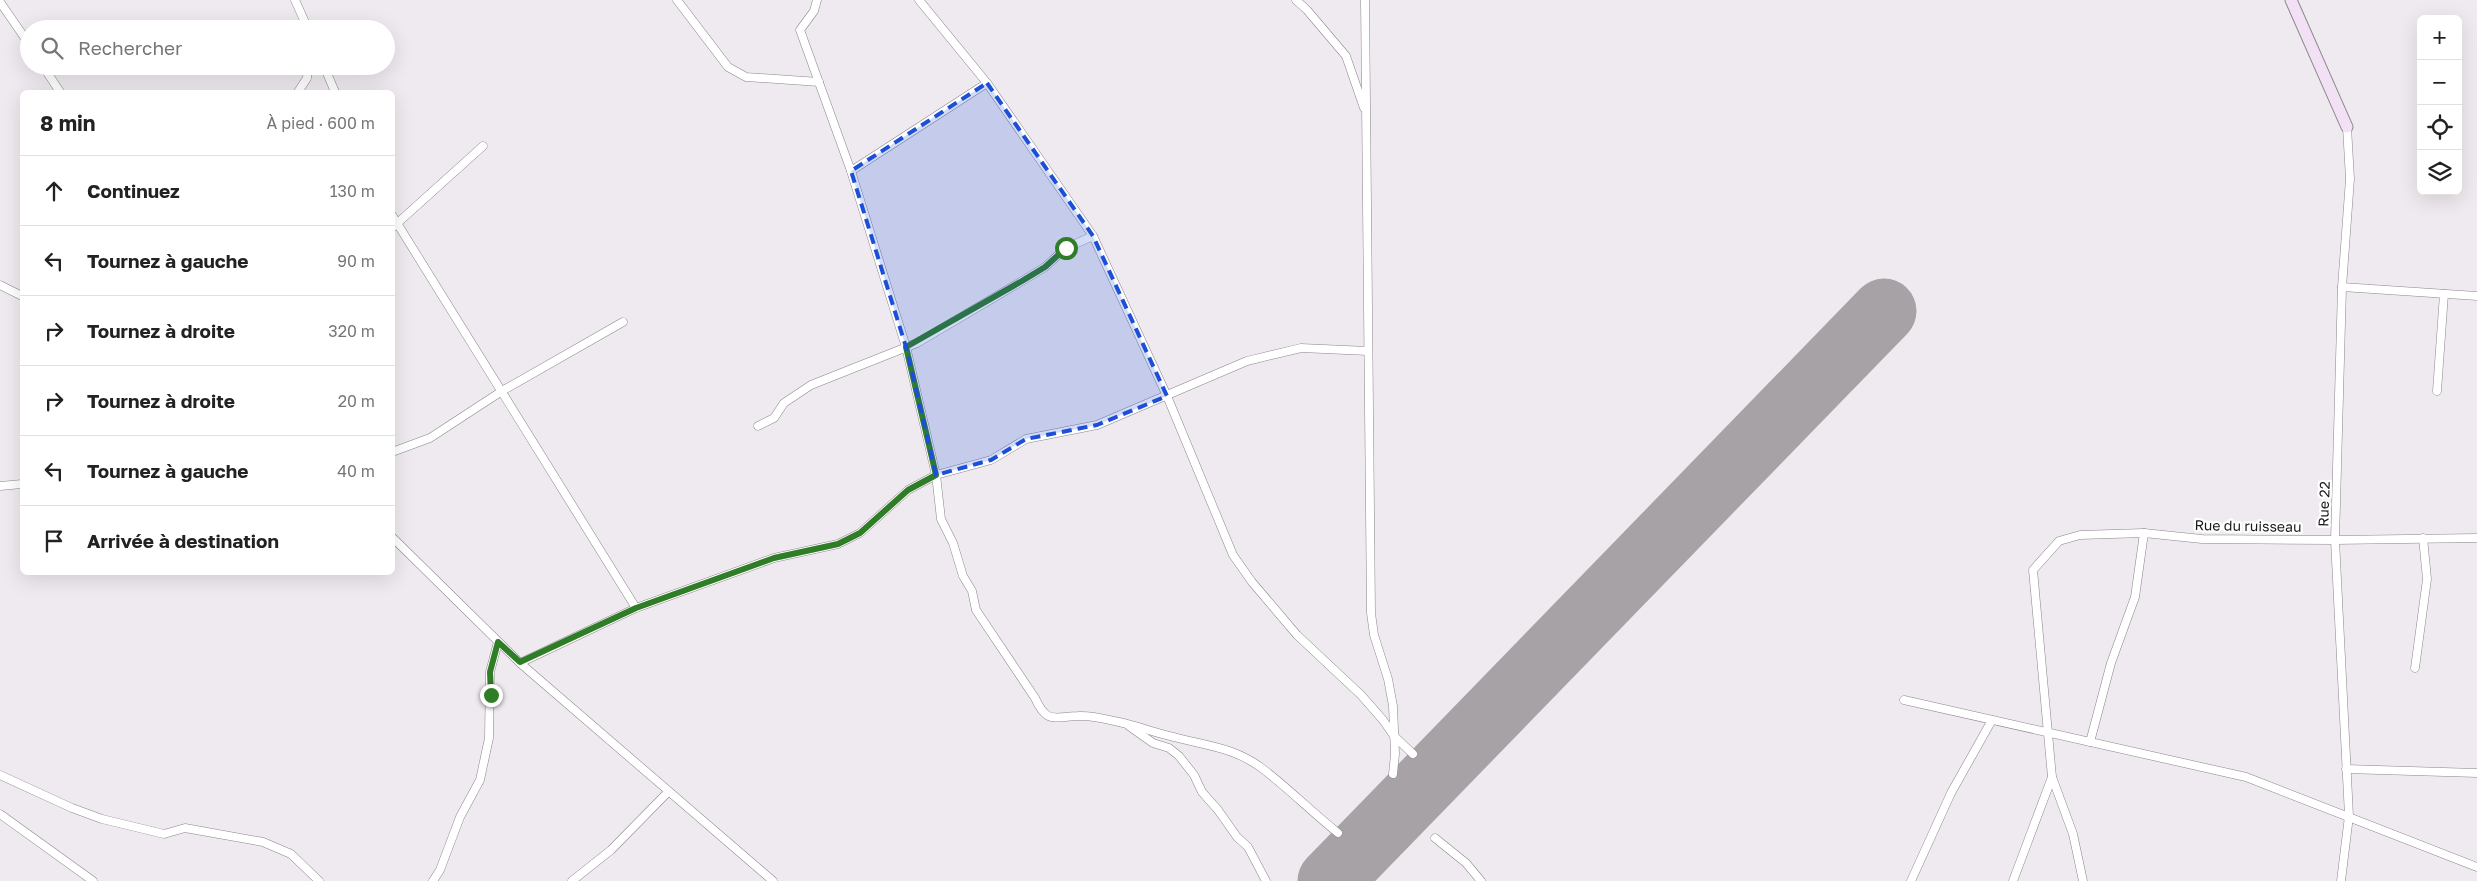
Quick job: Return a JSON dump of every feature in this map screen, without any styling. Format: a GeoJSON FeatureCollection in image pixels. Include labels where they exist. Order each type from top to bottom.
{"type":"FeatureCollection","features":[{"type":"Feature","properties":{"kind":"street"},"geometry":{"type":"LineString","coordinates":[[295,0],[304,20]]}},
{"type":"Feature","properties":{"kind":"street"},"geometry":{"type":"LineString","coordinates":[[677,0],[728,66],[746,76],[819,82]]}},
{"type":"Feature","properties":{"kind":"street"},"geometry":{"type":"LineString","coordinates":[[817,0],[814,11],[800,30],[851,171],[906,347],[936,475],[941,518],[953,543],[963,576],[972,590],[976,610],[1035,698],[1042,713],[1049,717],[1078,716],[1126,724],[1173,737],[1219,746],[1262,768],[1338,832]]}},
{"type":"Feature","properties":{"kind":"street"},"geometry":{"type":"LineString","coordinates":[[918,0],[987,83],[1093,236],[1167,396],[1233,555],[1252,582],[1297,635],[1360,695],[1383,720],[1394,736],[1413,754]]}},
{"type":"Feature","properties":{"kind":"street"},"geometry":{"type":"LineString","coordinates":[[1296,0],[1307,10],[1346,56],[1366,115]]}},
{"type":"Feature","properties":{"kind":"street"},"geometry":{"type":"LineString","coordinates":[[1365,0],[1371,613],[1378,653],[1388,678],[1394,722],[1393,774]]}},
{"type":"Feature","properties":{"kind":"street"},"geometry":{"type":"LineString","coordinates":[[2291,0],[2346,127]]}},
{"type":"Feature","properties":{"kind":"street"},"geometry":{"type":"LineString","coordinates":[[0,2],[20,31]]}},
{"type":"Feature","properties":{"kind":"street"},"geometry":{"type":"LineString","coordinates":[[49,75],[59,90]]}},
{"type":"Feature","properties":{"kind":"street"},"geometry":{"type":"LineString","coordinates":[[299,90],[307,75]]}},
{"type":"Feature","properties":{"kind":"street"},"geometry":{"type":"LineString","coordinates":[[328,75],[334,90]]}},
{"type":"Feature","properties":{"kind":"street"},"geometry":{"type":"LineString","coordinates":[[851,171],[987,83]]}},
{"type":"Feature","properties":{"kind":"street","name":"Rue 22"},"geometry":{"type":"LineString","coordinates":[[2341,881],[2349,816],[2335,540],[2342,287],[2350,179],[2346,127]]}},
{"type":"Feature","properties":{"kind":"street"},"geometry":{"type":"LineString","coordinates":[[483,146],[395,225],[502,391],[636,608]]}},
{"type":"Feature","properties":{"kind":"street"},"geometry":{"type":"LineString","coordinates":[[758,426],[774,418],[784,403],[811,385],[906,347],[1045,267],[1066,248],[1093,236]]}},
{"type":"Feature","properties":{"kind":"street"},"geometry":{"type":"LineString","coordinates":[[0,285],[20,295]]}},
{"type":"Feature","properties":{"kind":"street"},"geometry":{"type":"LineString","coordinates":[[2342,287],[2477,296]]}},
{"type":"Feature","properties":{"kind":"street"},"geometry":{"type":"LineString","coordinates":[[2438,391],[2444,294]]}},
{"type":"Feature","properties":{"kind":"street"},"geometry":{"type":"LineString","coordinates":[[395,451],[430,438],[502,391],[623,322]]}},
{"type":"Feature","properties":{"kind":"street"},"geometry":{"type":"LineString","coordinates":[[520,662],[636,608],[774,558],[838,544],[860,533],[908,490],[936,475],[991,460],[1026,439],[1097,425],[1247,361],[1301,348],[1368,351]]}},
{"type":"Feature","properties":{"kind":"street"},"geometry":{"type":"LineString","coordinates":[[0,486],[20,484]]}},
{"type":"Feature","properties":{"kind":"street"},"geometry":{"type":"LineString","coordinates":[[2090,742],[2111,663],[2136,597],[2144,533]]}},
{"type":"Feature","properties":{"kind":"street","name":"Rue du ruisseau"},"geometry":{"type":"LineString","coordinates":[[2048,733],[2033,570],[2059,541],[2080,535],[2144,533],[2202,539],[2477,538]]}},
{"type":"Feature","properties":{"kind":"street"},"geometry":{"type":"LineString","coordinates":[[2415,668],[2427,579],[2423,538]]}},
{"type":"Feature","properties":{"kind":"street"},"geometry":{"type":"LineString","coordinates":[[395,540],[520,662],[773,881]]}},
{"type":"Feature","properties":{"kind":"street"},"geometry":{"type":"LineString","coordinates":[[433,881],[440,870],[460,817],[480,780],[489,738],[490,672],[498,642]]}},
{"type":"Feature","properties":{"kind":"street"},"geometry":{"type":"LineString","coordinates":[[1904,700],[2246,777],[2477,867]]}},
{"type":"Feature","properties":{"kind":"street"},"geometry":{"type":"LineString","coordinates":[[1911,881],[1951,793],[1992,720]]}},
{"type":"Feature","properties":{"kind":"street"},"geometry":{"type":"LineString","coordinates":[[1126,724],[1152,743],[1169,748],[1179,756],[1194,775],[1202,792],[1237,837],[1248,847],[1266,881]]}},
{"type":"Feature","properties":{"kind":"street"},"geometry":{"type":"LineString","coordinates":[[2048,733],[2052,777],[2073,834],[2083,881]]}},
{"type":"Feature","properties":{"kind":"street"},"geometry":{"type":"LineString","coordinates":[[2346,769],[2477,773]]}},
{"type":"Feature","properties":{"kind":"street"},"geometry":{"type":"LineString","coordinates":[[0,775],[72,808],[164,834],[185,828],[263,842],[291,854],[319,881]]}},
{"type":"Feature","properties":{"kind":"street"},"geometry":{"type":"LineString","coordinates":[[2013,881],[2052,777]]}},
{"type":"Feature","properties":{"kind":"street"},"geometry":{"type":"LineString","coordinates":[[572,881],[611,850],[668,792]]}},
{"type":"Feature","properties":{"kind":"street"},"geometry":{"type":"LineString","coordinates":[[0,814],[93,881]]}},
{"type":"Feature","properties":{"kind":"street"},"geometry":{"type":"LineString","coordinates":[[1435,838],[1466,863],[1481,881]]}},
{"type":"Feature","properties":{"kind":"highlighted area"},"geometry":{"type":"Polygon","coordinates":[[[987,83],[1093,236],[1167,396],[1097,425],[1026,439],[991,460],[936,475],[906,347],[851,171],[987,83]]]}},
{"type":"Feature","properties":{"kind":"runway"},"geometry":{"type":"LineString","coordinates":[[1330,881],[1884,311]]}},
{"type":"Feature","properties":{"kind":"route"},"geometry":{"type":"LineString","coordinates":[[491,695],[490,672],[498,642],[520,662],[636,608],[774,558],[838,544],[860,533],[908,490],[936,475],[906,347],[926,338],[1045,267],[1066,248]]}}]}
